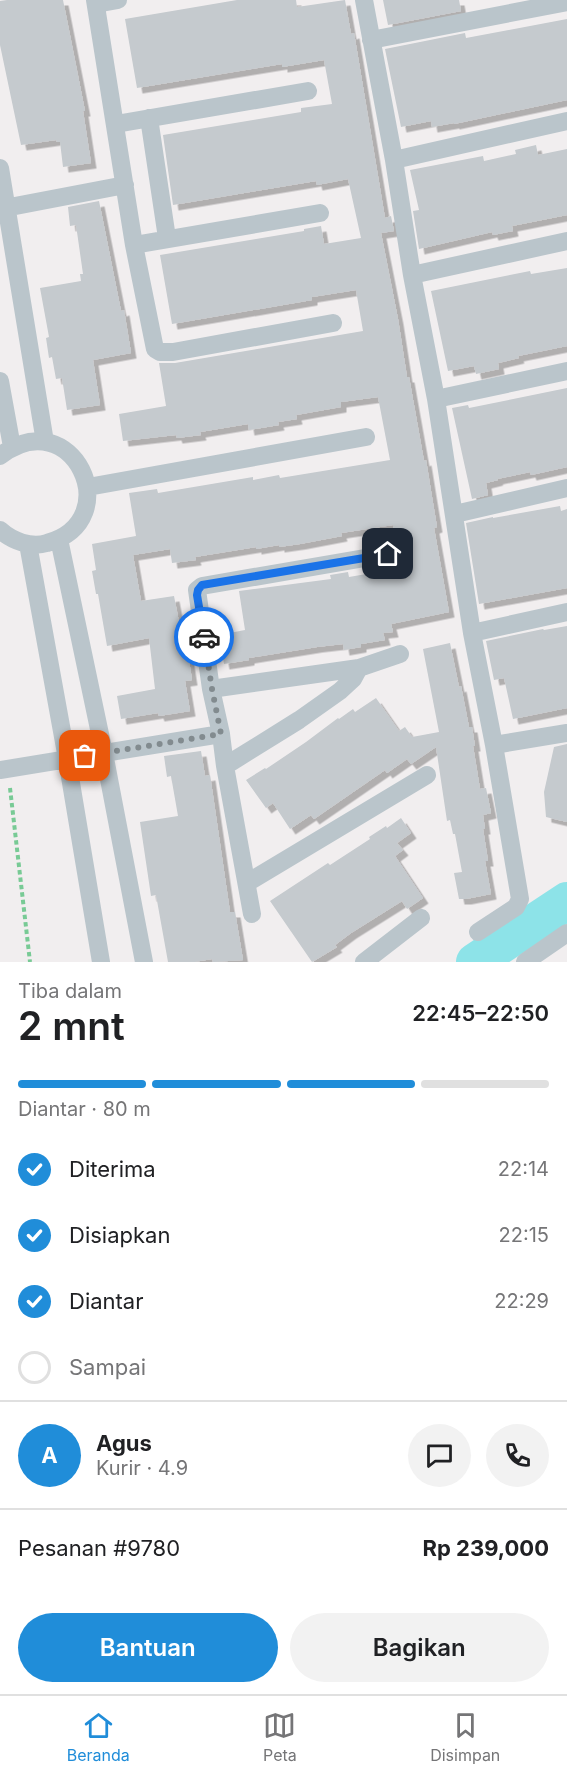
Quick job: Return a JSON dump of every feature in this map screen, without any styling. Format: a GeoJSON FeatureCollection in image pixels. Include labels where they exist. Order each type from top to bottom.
{"type":"FeatureCollection","features":[{"type":"Feature","properties":{"kind":"street"},"geometry":{"type":"LineString","coordinates":[[118,0],[95,2],[134,245],[156,350],[173,352],[333,323]]}},
{"type":"Feature","properties":{"kind":"street"},"geometry":{"type":"LineString","coordinates":[[364,0],[436,399],[472,633],[520,899],[516,908],[478,932]]}},
{"type":"Feature","properties":{"kind":"street"},"geometry":{"type":"LineString","coordinates":[[370,40],[567,2]]}},
{"type":"Feature","properties":{"kind":"street"},"geometry":{"type":"LineString","coordinates":[[116,124],[308,91]]}},
{"type":"Feature","properties":{"kind":"street"},"geometry":{"type":"LineString","coordinates":[[149,118],[168,238]]}},
{"type":"Feature","properties":{"kind":"street"},"geometry":{"type":"LineString","coordinates":[[394,160],[567,121]]}},
{"type":"Feature","properties":{"kind":"street"},"geometry":{"type":"LineString","coordinates":[[0,168],[3,208],[45,442]]}},
{"type":"Feature","properties":{"kind":"street"},"geometry":{"type":"LineString","coordinates":[[3,208],[124,185]]}},
{"type":"Feature","properties":{"kind":"street"},"geometry":{"type":"LineString","coordinates":[[134,245],[320,213]]}},
{"type":"Feature","properties":{"kind":"street"},"geometry":{"type":"LineString","coordinates":[[412,275],[567,241]]}},
{"type":"Feature","properties":{"kind":"street"},"geometry":{"type":"LineString","coordinates":[[436,399],[567,371]]}},
{"type":"Feature","properties":{"kind":"street"},"geometry":{"type":"LineString","coordinates":[[0,381],[6,451],[28,441],[45,442],[58,446],[78,462],[85,474],[88,487],[86,508],[76,526],[59,539],[44,544],[28,544],[14,540],[0,530]]}},
{"type":"Feature","properties":{"kind":"street"},"geometry":{"type":"LineString","coordinates":[[88,487],[366,437]]}},
{"type":"Feature","properties":{"kind":"street"},"geometry":{"type":"LineString","coordinates":[[455,514],[567,488]]}},
{"type":"Feature","properties":{"kind":"street"},"geometry":{"type":"LineString","coordinates":[[59,539],[104,753],[144,962]]}},
{"type":"Feature","properties":{"kind":"street"},"geometry":{"type":"LineString","coordinates":[[28,544],[101,962]]}},
{"type":"Feature","properties":{"kind":"street"},"geometry":{"type":"LineString","coordinates":[[252,914],[212,689],[198,590],[202,585],[388,554]]}},
{"type":"Feature","properties":{"kind":"street"},"geometry":{"type":"LineString","coordinates":[[472,633],[567,612]]}},
{"type":"Feature","properties":{"kind":"street"},"geometry":{"type":"LineString","coordinates":[[212,689],[359,668],[400,654]]}},
{"type":"Feature","properties":{"kind":"street"},"geometry":{"type":"LineString","coordinates":[[225,766],[299,720],[340,691],[353,679],[359,668]]}},
{"type":"Feature","properties":{"kind":"street"},"geometry":{"type":"LineString","coordinates":[[494,745],[567,733]]}},
{"type":"Feature","properties":{"kind":"street"},"geometry":{"type":"LineString","coordinates":[[4,770],[221,734]]}},
{"type":"Feature","properties":{"kind":"street"},"geometry":{"type":"LineString","coordinates":[[247,883],[427,775]]}},
{"type":"Feature","properties":{"kind":"street"},"geometry":{"type":"LineString","coordinates":[[364,962],[421,918]]}},
{"type":"Feature","properties":{"kind":"street"},"geometry":{"type":"LineString","coordinates":[[525,962],[567,933]]}},
{"type":"Feature","properties":{"kind":"path"},"geometry":{"type":"LineString","coordinates":[[4,770],[30,962]]}},
{"type":"Feature","properties":{"kind":"building"},"geometry":{"type":"Polygon","coordinates":[[[63,0],[85,111],[83,111],[91,163],[63,167],[60,142],[56,140],[21,145],[0,45],[0,1],[63,0]]]}},
{"type":"Feature","properties":{"kind":"building"},"geometry":{"type":"Polygon","coordinates":[[[237,0],[296,0],[297,7],[345,0],[351,34],[354,33],[385,218],[391,216],[394,231],[381,233],[407,377],[409,377],[424,461],[426,460],[437,527],[434,528],[449,612],[391,624],[393,632],[383,633],[385,640],[361,644],[361,647],[344,650],[343,644],[317,647],[224,664],[219,635],[245,630],[239,591],[331,579],[330,575],[348,572],[349,577],[401,568],[393,525],[341,533],[342,536],[300,544],[256,549],[256,547],[172,563],[170,549],[133,555],[141,601],[174,596],[179,622],[183,621],[192,680],[185,681],[190,711],[121,719],[117,696],[155,689],[149,638],[107,646],[92,571],[96,570],[92,544],[136,536],[129,493],[157,489],[158,493],[253,477],[253,480],[279,475],[280,478],[390,460],[378,397],[341,402],[341,407],[296,415],[297,419],[278,422],[279,425],[249,430],[248,424],[200,432],[201,435],[177,438],[176,435],[123,441],[119,414],[166,406],[159,363],[175,363],[363,331],[356,290],[312,297],[312,300],[172,324],[160,255],[304,231],[304,229],[321,226],[324,244],[361,238],[348,179],[317,185],[316,181],[173,205],[163,135],[301,112],[301,108],[332,104],[324,60],[282,67],[282,64],[137,88],[125,19],[237,0]]]}},
{"type":"Feature","properties":{"kind":"building"},"geometry":{"type":"Polygon","coordinates":[[[383,0],[459,0],[461,11],[388,25],[383,0]]]}},
{"type":"Feature","properties":{"kind":"building"},"geometry":{"type":"Polygon","coordinates":[[[567,19],[567,100],[454,124],[432,127],[431,121],[401,127],[385,49],[465,33],[466,38],[567,19]]]}},
{"type":"Feature","properties":{"kind":"building"},"geometry":{"type":"Polygon","coordinates":[[[536,145],[538,155],[567,149],[567,215],[512,226],[513,231],[493,235],[492,232],[419,249],[413,211],[419,210],[410,170],[483,156],[484,161],[516,154],[515,150],[536,145]]]}},
{"type":"Feature","properties":{"kind":"building"},"geometry":{"type":"Polygon","coordinates":[[[99,201],[121,311],[124,310],[131,353],[93,360],[100,405],[67,410],[62,378],[56,379],[52,357],[49,358],[46,338],[49,337],[40,288],[81,281],[80,274],[83,274],[76,225],[70,226],[68,207],[99,201]]]}},
{"type":"Feature","properties":{"kind":"building"},"geometry":{"type":"Polygon","coordinates":[[[567,268],[567,346],[518,356],[519,358],[498,363],[499,369],[476,374],[474,366],[448,371],[431,291],[530,271],[531,274],[567,268]]]}},
{"type":"Feature","properties":{"kind":"building"},"geometry":{"type":"Polygon","coordinates":[[[567,388],[567,467],[531,475],[530,472],[497,479],[486,483],[488,495],[472,499],[452,408],[468,405],[469,408],[567,388]]]}},
{"type":"Feature","properties":{"kind":"building"},"geometry":{"type":"Polygon","coordinates":[[[560,506],[561,511],[567,509],[567,588],[479,604],[466,523],[560,506]]]}},
{"type":"Feature","properties":{"kind":"building"},"geometry":{"type":"Polygon","coordinates":[[[567,626],[567,708],[513,719],[504,678],[494,680],[486,641],[567,626]]]}},
{"type":"Feature","properties":{"kind":"building"},"geometry":{"type":"Polygon","coordinates":[[[450,643],[469,727],[472,727],[480,789],[486,788],[491,813],[483,815],[485,829],[483,829],[488,861],[485,861],[491,894],[466,899],[459,899],[454,873],[462,872],[455,834],[453,834],[450,820],[447,821],[436,747],[411,764],[407,759],[387,773],[385,770],[314,819],[311,815],[290,829],[273,803],[266,808],[246,780],[266,769],[338,718],[353,709],[355,712],[376,698],[399,731],[405,727],[412,737],[439,732],[423,649],[450,643]]]}},
{"type":"Feature","properties":{"kind":"building"},"geometry":{"type":"Polygon","coordinates":[[[567,744],[567,822],[546,817],[544,792],[554,747],[567,744]]]}},
{"type":"Feature","properties":{"kind":"building"},"geometry":{"type":"Polygon","coordinates":[[[201,751],[205,776],[210,775],[230,912],[235,912],[243,960],[213,962],[212,959],[168,962],[156,895],[151,896],[140,822],[178,816],[171,776],[167,777],[164,756],[201,751]]]}},
{"type":"Feature","properties":{"kind":"building"},"geometry":{"type":"Polygon","coordinates":[[[401,818],[411,833],[397,843],[403,850],[395,856],[423,898],[407,909],[402,901],[351,933],[335,945],[337,947],[312,962],[270,901],[401,818]]]}},
{"type":"Feature","properties":{"kind":"waterway"},"geometry":{"type":"LineString","coordinates":[[475,962],[567,901]]}},
{"type":"Feature","properties":{"kind":"way so far"},"geometry":{"type":"LineString","coordinates":[[85,756],[221,734],[204,637]]}},
{"type":"Feature","properties":{"kind":"route"},"geometry":{"type":"LineString","coordinates":[[204,637],[197,595],[202,585],[388,554]]}}]}
